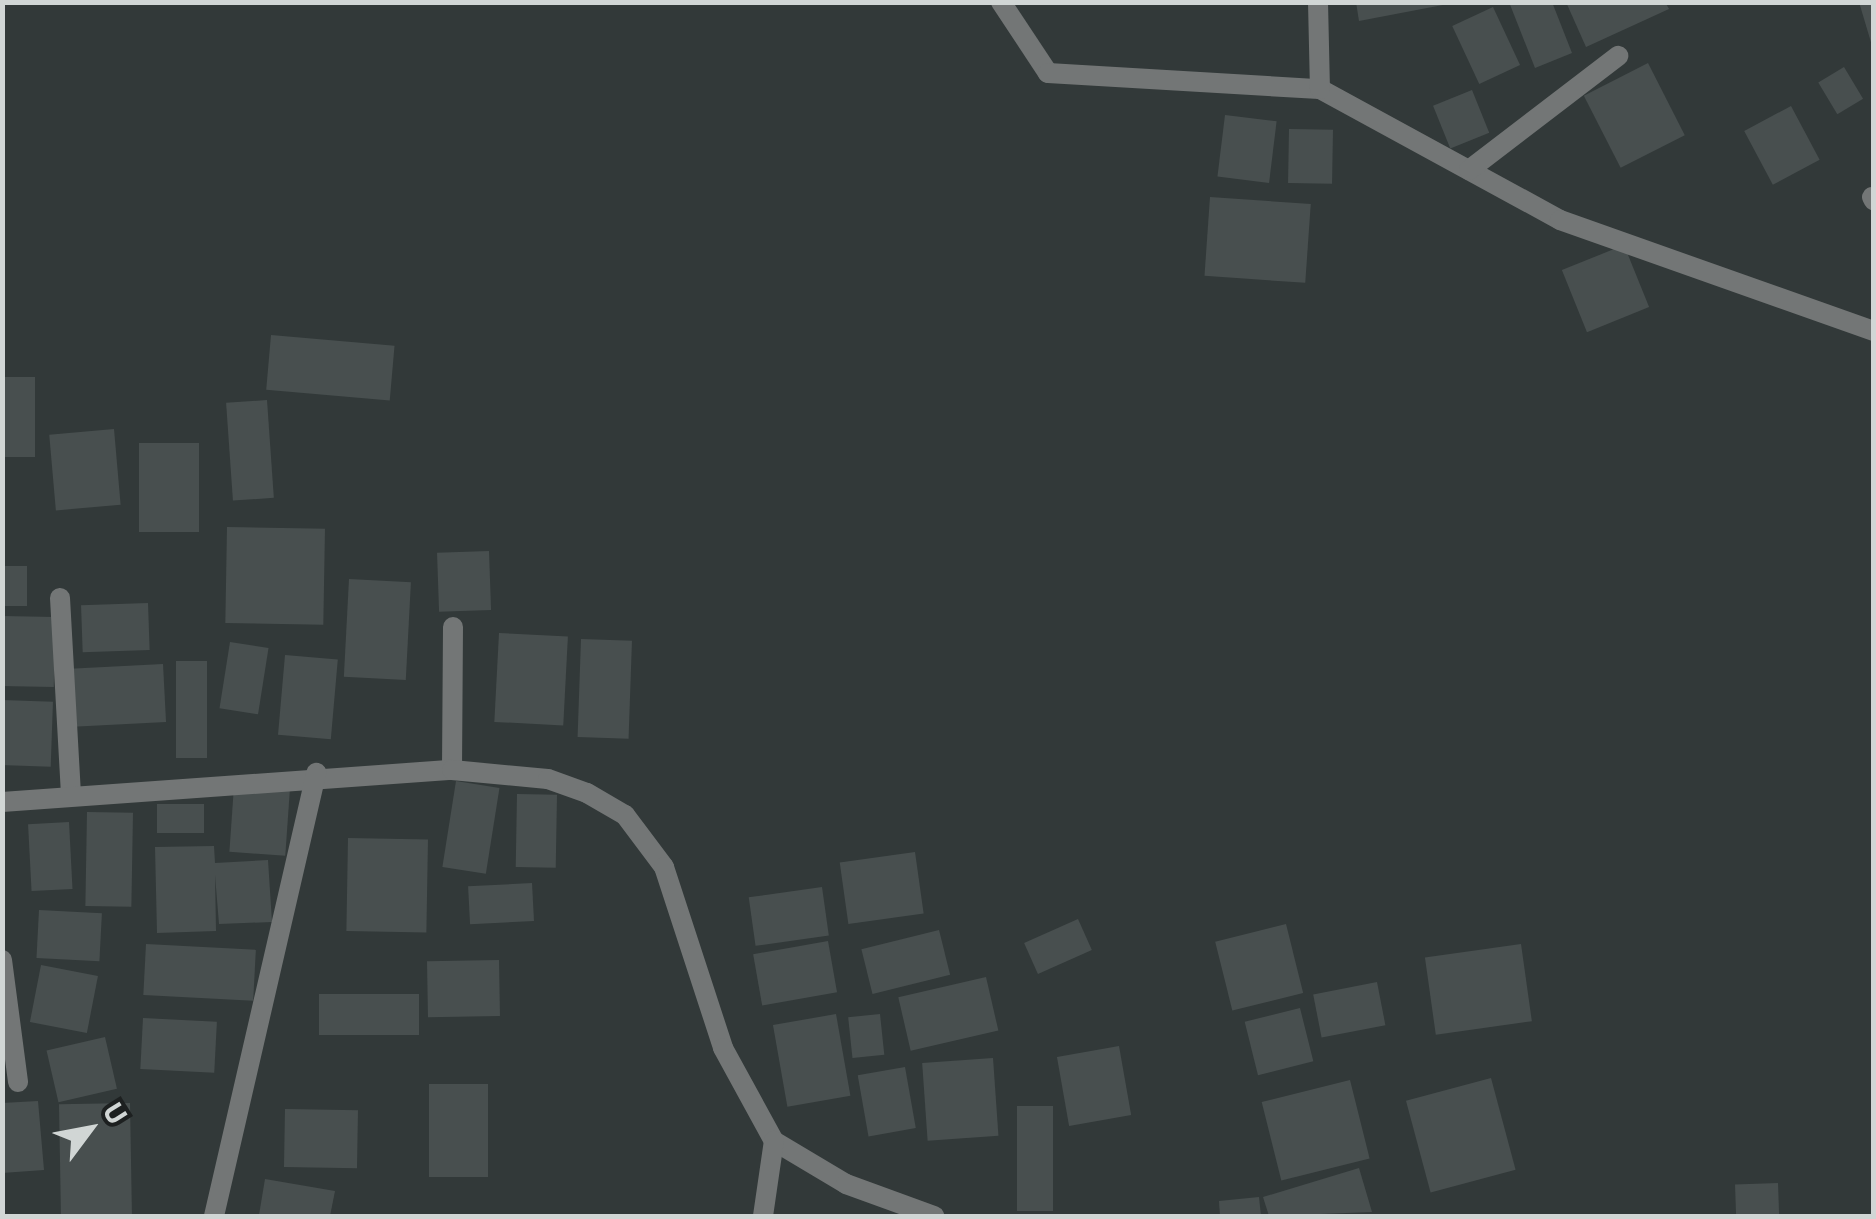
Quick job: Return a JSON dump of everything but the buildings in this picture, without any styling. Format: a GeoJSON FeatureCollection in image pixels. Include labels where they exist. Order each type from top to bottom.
{"type":"FeatureCollection","features":[{"type":"Feature","properties":{"kind":"street"},"geometry":{"type":"LineString","coordinates":[[1002,2],[1048,73],[1320,89],[1560,220],[1874,331]]}},
{"type":"Feature","properties":{"kind":"street"},"geometry":{"type":"LineString","coordinates":[[1318,2],[1320,89]]}},
{"type":"Feature","properties":{"kind":"street"},"geometry":{"type":"LineString","coordinates":[[1469,170],[1618,56]]}},
{"type":"Feature","properties":{"kind":"street"},"geometry":{"type":"LineString","coordinates":[[60,598],[71,794]]}},
{"type":"Feature","properties":{"kind":"street"},"geometry":{"type":"LineString","coordinates":[[452,770],[453,627]]}},
{"type":"Feature","properties":{"kind":"street"},"geometry":{"type":"LineString","coordinates":[[2,802],[316,773],[452,770],[548,779],[625,814],[682,903],[723,1048],[774,1142],[846,1184],[934,1216]]}},
{"type":"Feature","properties":{"kind":"street"},"geometry":{"type":"LineString","coordinates":[[214,1216],[316,773]]}},
{"type":"Feature","properties":{"kind":"street"},"geometry":{"type":"LineString","coordinates":[[2,960],[18,1082]]}},
{"type":"Feature","properties":{"kind":"street"},"geometry":{"type":"LineString","coordinates":[[762,1216],[774,1142]]}}]}
